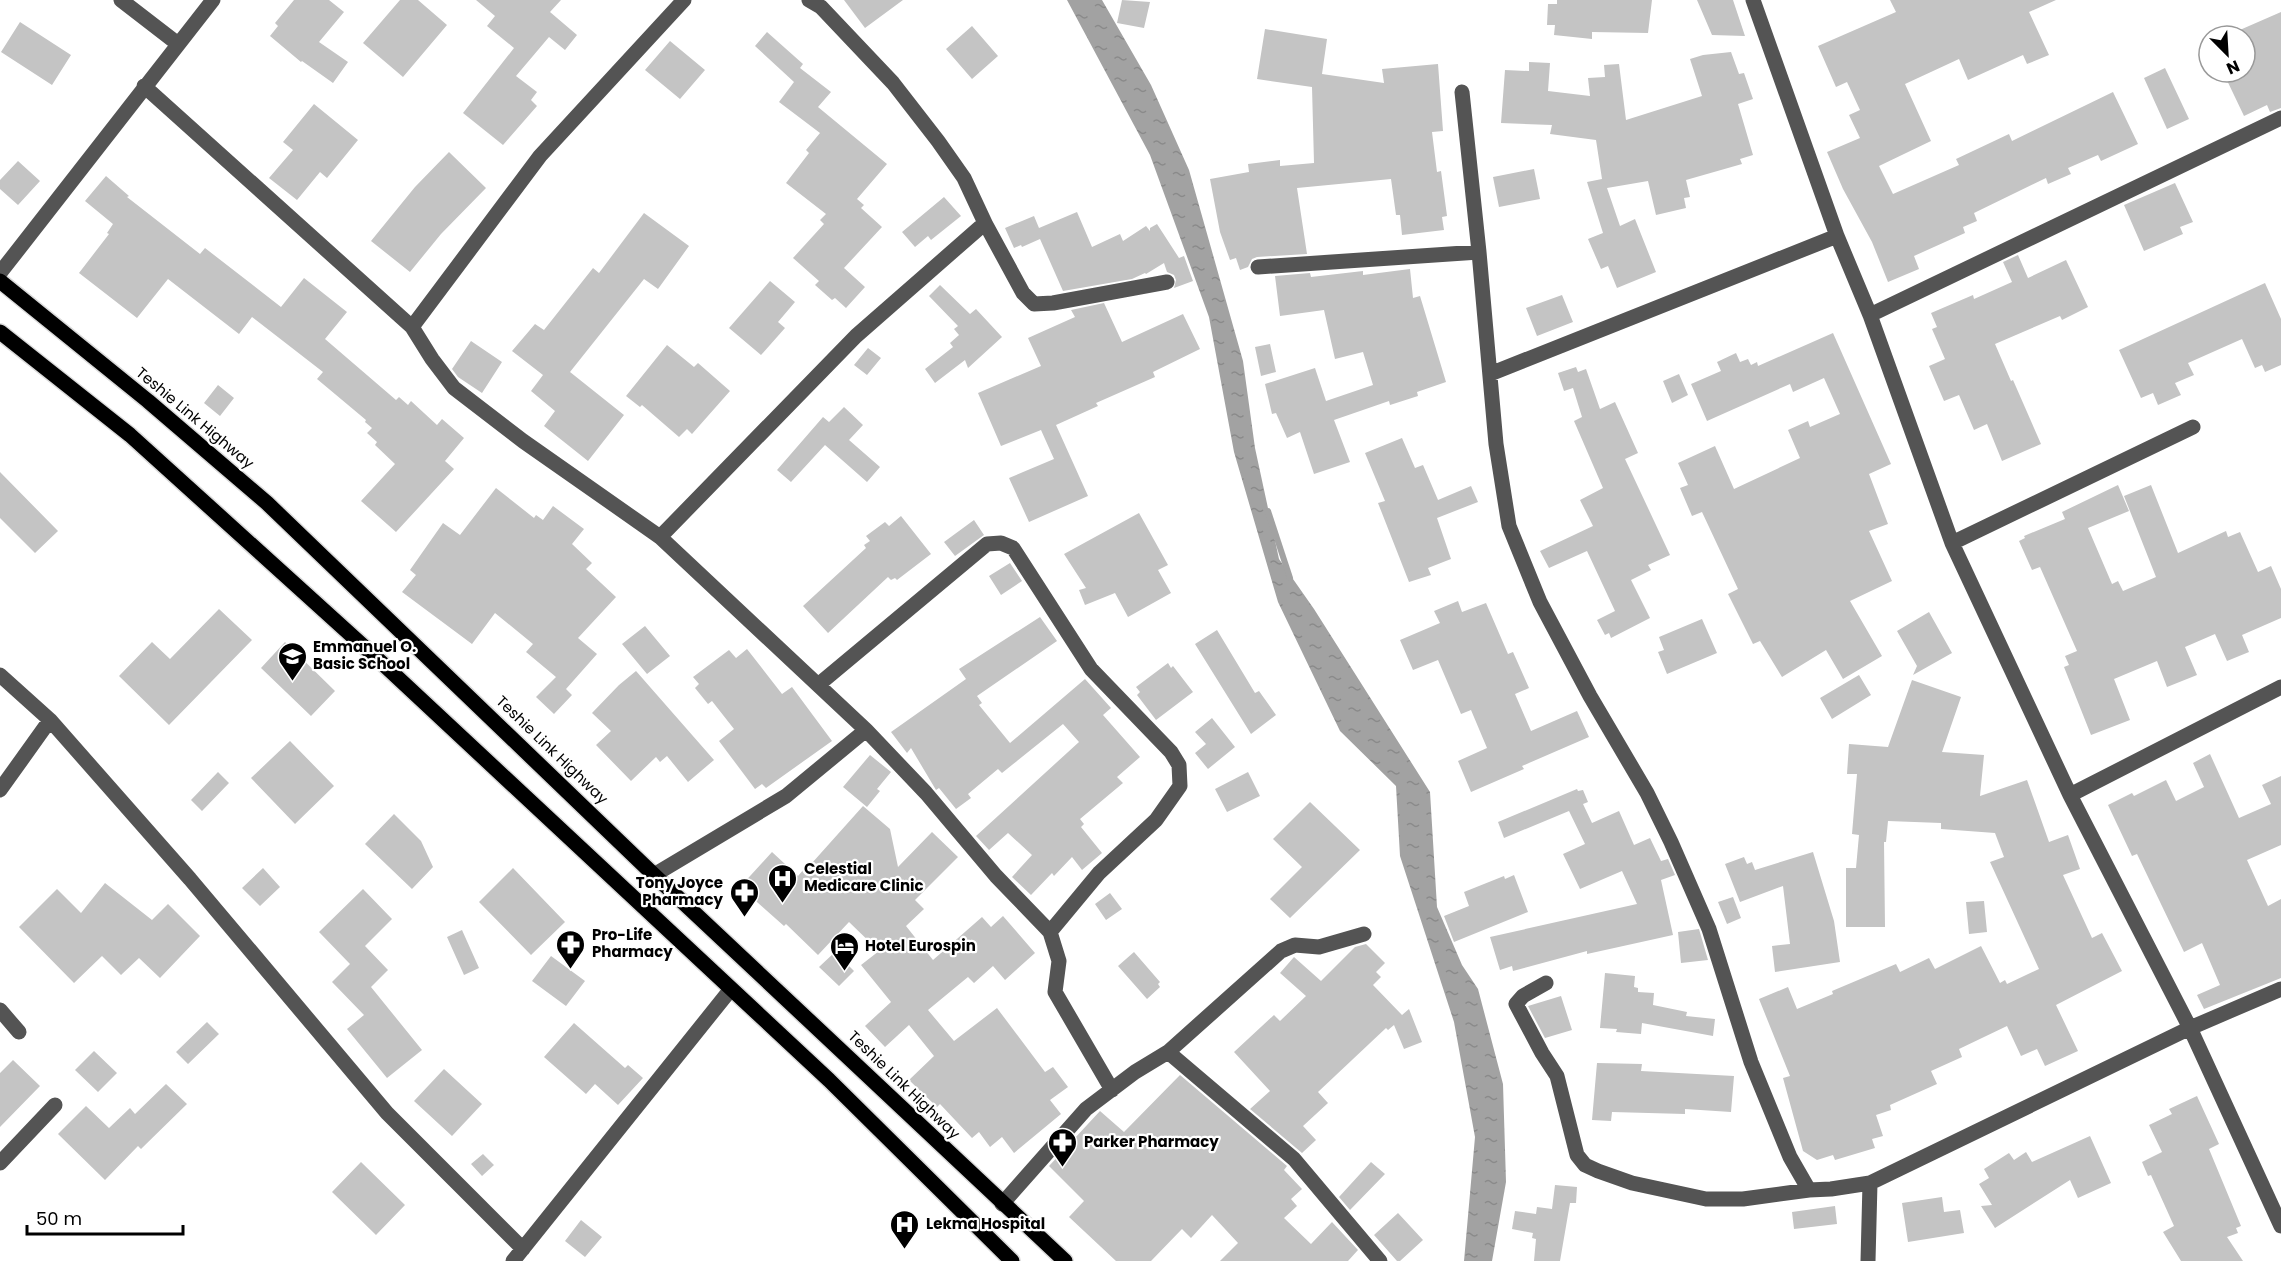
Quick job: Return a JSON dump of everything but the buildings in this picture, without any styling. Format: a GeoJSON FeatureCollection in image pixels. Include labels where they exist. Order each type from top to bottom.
{"type":"FeatureCollection","features":[{"type":"Feature","properties":{"kind":"main road","name":"Teshie Link Highway"},"geometry":{"type":"LineString","coordinates":[[0,281],[148,401],[267,503],[654,875],[1065,1261]]}},
{"type":"Feature","properties":{"kind":"main road"},"geometry":{"type":"LineString","coordinates":[[0,332],[138,443],[390,671],[829,1080],[1012,1261]]}},
{"type":"Feature","properties":{"kind":"street"},"geometry":{"type":"LineString","coordinates":[[122,0],[178,44]]}},
{"type":"Feature","properties":{"kind":"street"},"geometry":{"type":"LineString","coordinates":[[0,273],[213,0]]}},
{"type":"Feature","properties":{"kind":"street"},"geometry":{"type":"LineString","coordinates":[[412,327],[540,156],[684,0]]}},
{"type":"Feature","properties":{"kind":"street"},"geometry":{"type":"LineString","coordinates":[[809,0],[821,7],[893,84],[964,178],[985,223],[1023,293],[1034,304],[1053,303],[1167,282]]}},
{"type":"Feature","properties":{"kind":"street"},"geometry":{"type":"LineString","coordinates":[[1753,0],[1837,236],[1870,315],[1953,543],[2070,795],[2190,1028],[2281,1226]]}},
{"type":"Feature","properties":{"kind":"street"},"geometry":{"type":"LineString","coordinates":[[144,86],[412,327],[454,388],[523,441],[660,537],[866,730],[926,793],[996,876],[1050,932],[1059,961],[1054,992],[1112,1090]]}},
{"type":"Feature","properties":{"kind":"street"},"geometry":{"type":"LineString","coordinates":[[1462,92],[1496,444],[1509,526],[1540,602],[1590,696],[1647,793],[1671,842],[1708,929],[1751,1062],[1790,1157],[1809,1190]]}},
{"type":"Feature","properties":{"kind":"street"},"geometry":{"type":"LineString","coordinates":[[1870,315],[2281,118]]}},
{"type":"Feature","properties":{"kind":"street"},"geometry":{"type":"LineString","coordinates":[[660,537],[856,336],[985,223]]}},
{"type":"Feature","properties":{"kind":"street"},"geometry":{"type":"LineString","coordinates":[[1490,374],[1837,236]]}},
{"type":"Feature","properties":{"kind":"street"},"geometry":{"type":"LineString","coordinates":[[1258,267],[1479,252]]}},
{"type":"Feature","properties":{"kind":"street"},"geometry":{"type":"LineString","coordinates":[[1953,543],[2193,427]]}},
{"type":"Feature","properties":{"kind":"street"},"geometry":{"type":"LineString","coordinates":[[818,685],[987,544],[1001,543],[1013,548],[1091,669],[1171,753],[1179,765],[1180,786],[1156,820],[1099,873],[1050,932]]}},
{"type":"Feature","properties":{"kind":"street"},"geometry":{"type":"LineString","coordinates":[[0,675],[50,720],[197,888],[387,1113],[518,1255],[731,989]]}},
{"type":"Feature","properties":{"kind":"street"},"geometry":{"type":"LineString","coordinates":[[2070,795],[2281,687]]}},
{"type":"Feature","properties":{"kind":"street"},"geometry":{"type":"LineString","coordinates":[[0,790],[50,720]]}},
{"type":"Feature","properties":{"kind":"street"},"geometry":{"type":"LineString","coordinates":[[654,875],[786,796],[866,730]]}},
{"type":"Feature","properties":{"kind":"street"},"geometry":{"type":"LineString","coordinates":[[1002,1204],[1086,1109],[1135,1072],[1168,1052],[1281,951],[1294,945],[1319,947],[1364,934]]}},
{"type":"Feature","properties":{"kind":"street"},"geometry":{"type":"LineString","coordinates":[[1546,982],[1523,996],[1516,1004],[1537,1045],[1557,1076],[1577,1155],[1585,1165],[1632,1183],[1706,1199],[1743,1199],[1870,1183],[2190,1028],[2281,989]]}},
{"type":"Feature","properties":{"kind":"street"},"geometry":{"type":"LineString","coordinates":[[0,1010],[19,1032]]}},
{"type":"Feature","properties":{"kind":"street"},"geometry":{"type":"LineString","coordinates":[[1168,1052],[1294,1159],[1380,1261]]}},
{"type":"Feature","properties":{"kind":"street"},"geometry":{"type":"LineString","coordinates":[[0,1162],[55,1105]]}},
{"type":"Feature","properties":{"kind":"street"},"geometry":{"type":"LineString","coordinates":[[1868,1261],[1870,1183]]}},
{"type":"Feature","properties":{"kind":"water"},"geometry":{"type":"Polygon","coordinates":[[[1067,0],[1102,0],[1151,85],[1189,170],[1243,361],[1255,448],[1279,559],[1314,609],[1430,792],[1437,907],[1462,965],[1478,989],[1503,1084],[1506,1182],[1492,1261],[1464,1261],[1475,1137],[1454,1022],[1400,856],[1396,786],[1340,731],[1278,602],[1234,452],[1209,317],[1150,155],[1067,0]]]}},
{"type":"Feature","properties":{"kind":"waterway"},"geometry":{"type":"LineString","coordinates":[[1268,511],[1290,578]]}},
{"type":"Feature","properties":{"kind":"place","name":"Emmanuel O. Basic School"},"geometry":{"type":"Point","coordinates":[292,682]}},
{"type":"Feature","properties":{"kind":"place","name":"Celestial Medicare Clinic"},"geometry":{"type":"Point","coordinates":[783,904]}},
{"type":"Feature","properties":{"kind":"place","name":"Tony Joyce Pharmacy"},"geometry":{"type":"Point","coordinates":[744,918]}},
{"type":"Feature","properties":{"kind":"place","name":"Pro-Life Pharmacy"},"geometry":{"type":"Point","coordinates":[571,970]}},
{"type":"Feature","properties":{"kind":"place","name":"Hotel Eurospin"},"geometry":{"type":"Point","coordinates":[844,972]}},
{"type":"Feature","properties":{"kind":"place","name":"Parker Pharmacy"},"geometry":{"type":"Point","coordinates":[1063,1168]}},
{"type":"Feature","properties":{"kind":"place","name":"Lekma Hospital"},"geometry":{"type":"Point","coordinates":[905,1250]}}]}
